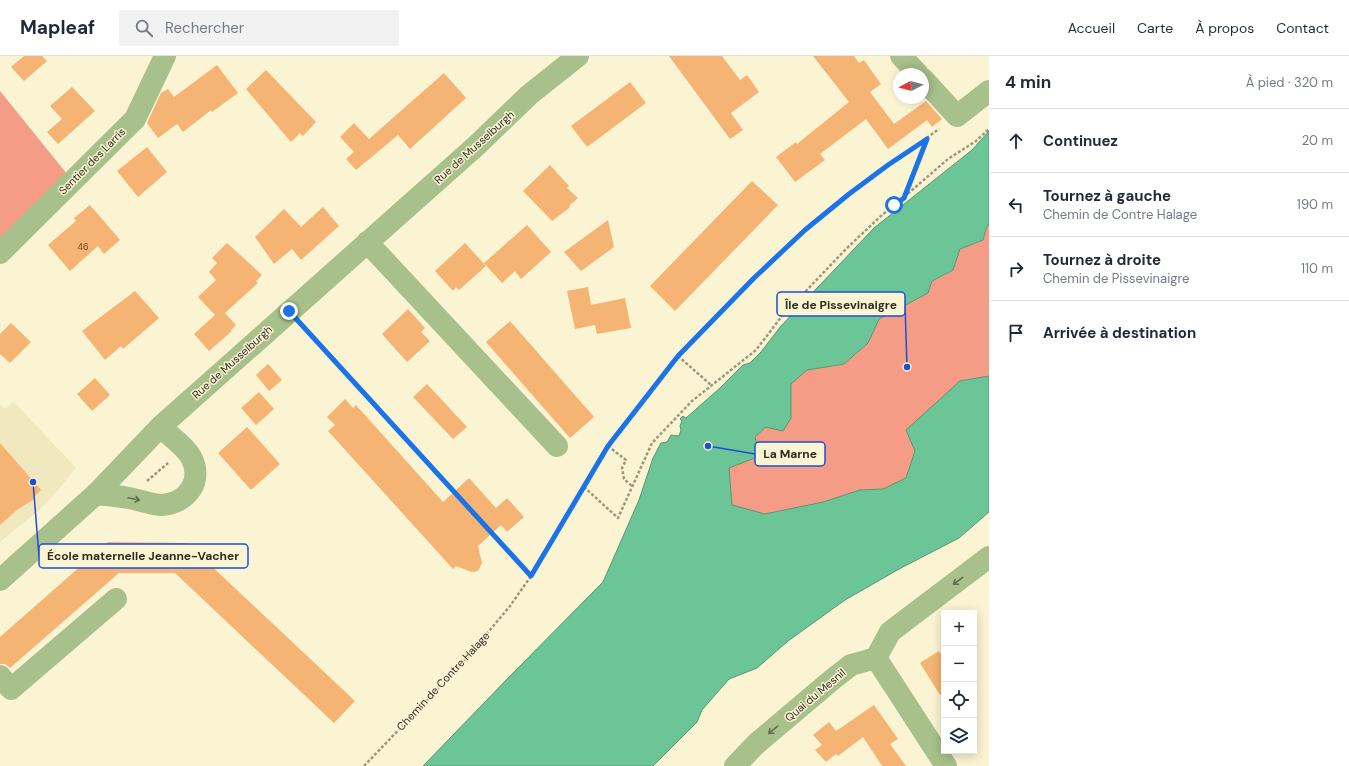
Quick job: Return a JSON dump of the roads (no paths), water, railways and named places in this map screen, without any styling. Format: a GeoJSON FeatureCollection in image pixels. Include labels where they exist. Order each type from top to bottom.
{"type":"FeatureCollection","features":[{"type":"Feature","properties":{"kind":"street","name":"Sentier des Larris"},"geometry":{"type":"LineString","coordinates":[[0,253],[135,119],[166,56]]}},
{"type":"Feature","properties":{"kind":"street","name":"Rue de Musselburgh"},"geometry":{"type":"LineString","coordinates":[[0,580],[96,494],[160,426],[476,146],[529,95],[578,56]]}},
{"type":"Feature","properties":{"kind":"street"},"geometry":{"type":"LineString","coordinates":[[901,56],[912,68]]}},
{"type":"Feature","properties":{"kind":"street"},"geometry":{"type":"LineString","coordinates":[[929,86],[957,116],[989,91]]}},
{"type":"Feature","properties":{"kind":"street"},"geometry":{"type":"LineString","coordinates":[[367,242],[557,446]]}},
{"type":"Feature","properties":{"kind":"street"},"geometry":{"type":"LineString","coordinates":[[96,494],[130,498],[160,505],[173,503],[184,498],[194,486],[195,471],[191,457],[182,446],[160,426]]}},
{"type":"Feature","properties":{"kind":"street"},"geometry":{"type":"LineString","coordinates":[[946,766],[876,658],[890,632],[989,557]]}},
{"type":"Feature","properties":{"kind":"street"},"geometry":{"type":"LineString","coordinates":[[0,676],[11,689],[116,599]]}},
{"type":"Feature","properties":{"kind":"street","name":"Quai du Mesnil"},"geometry":{"type":"LineString","coordinates":[[735,766],[756,744],[851,665],[876,658]]}},
{"type":"Feature","properties":{"kind":"place","name":"Île de Pissevinaigre"},"geometry":{"type":"Point","coordinates":[907,367]}},
{"type":"Feature","properties":{"kind":"place","name":"La Marne"},"geometry":{"type":"Point","coordinates":[708,446]}},
{"type":"Feature","properties":{"kind":"place","name":"École maternelle Jeanne-Vacher"},"geometry":{"type":"Point","coordinates":[33,482]}}]}
